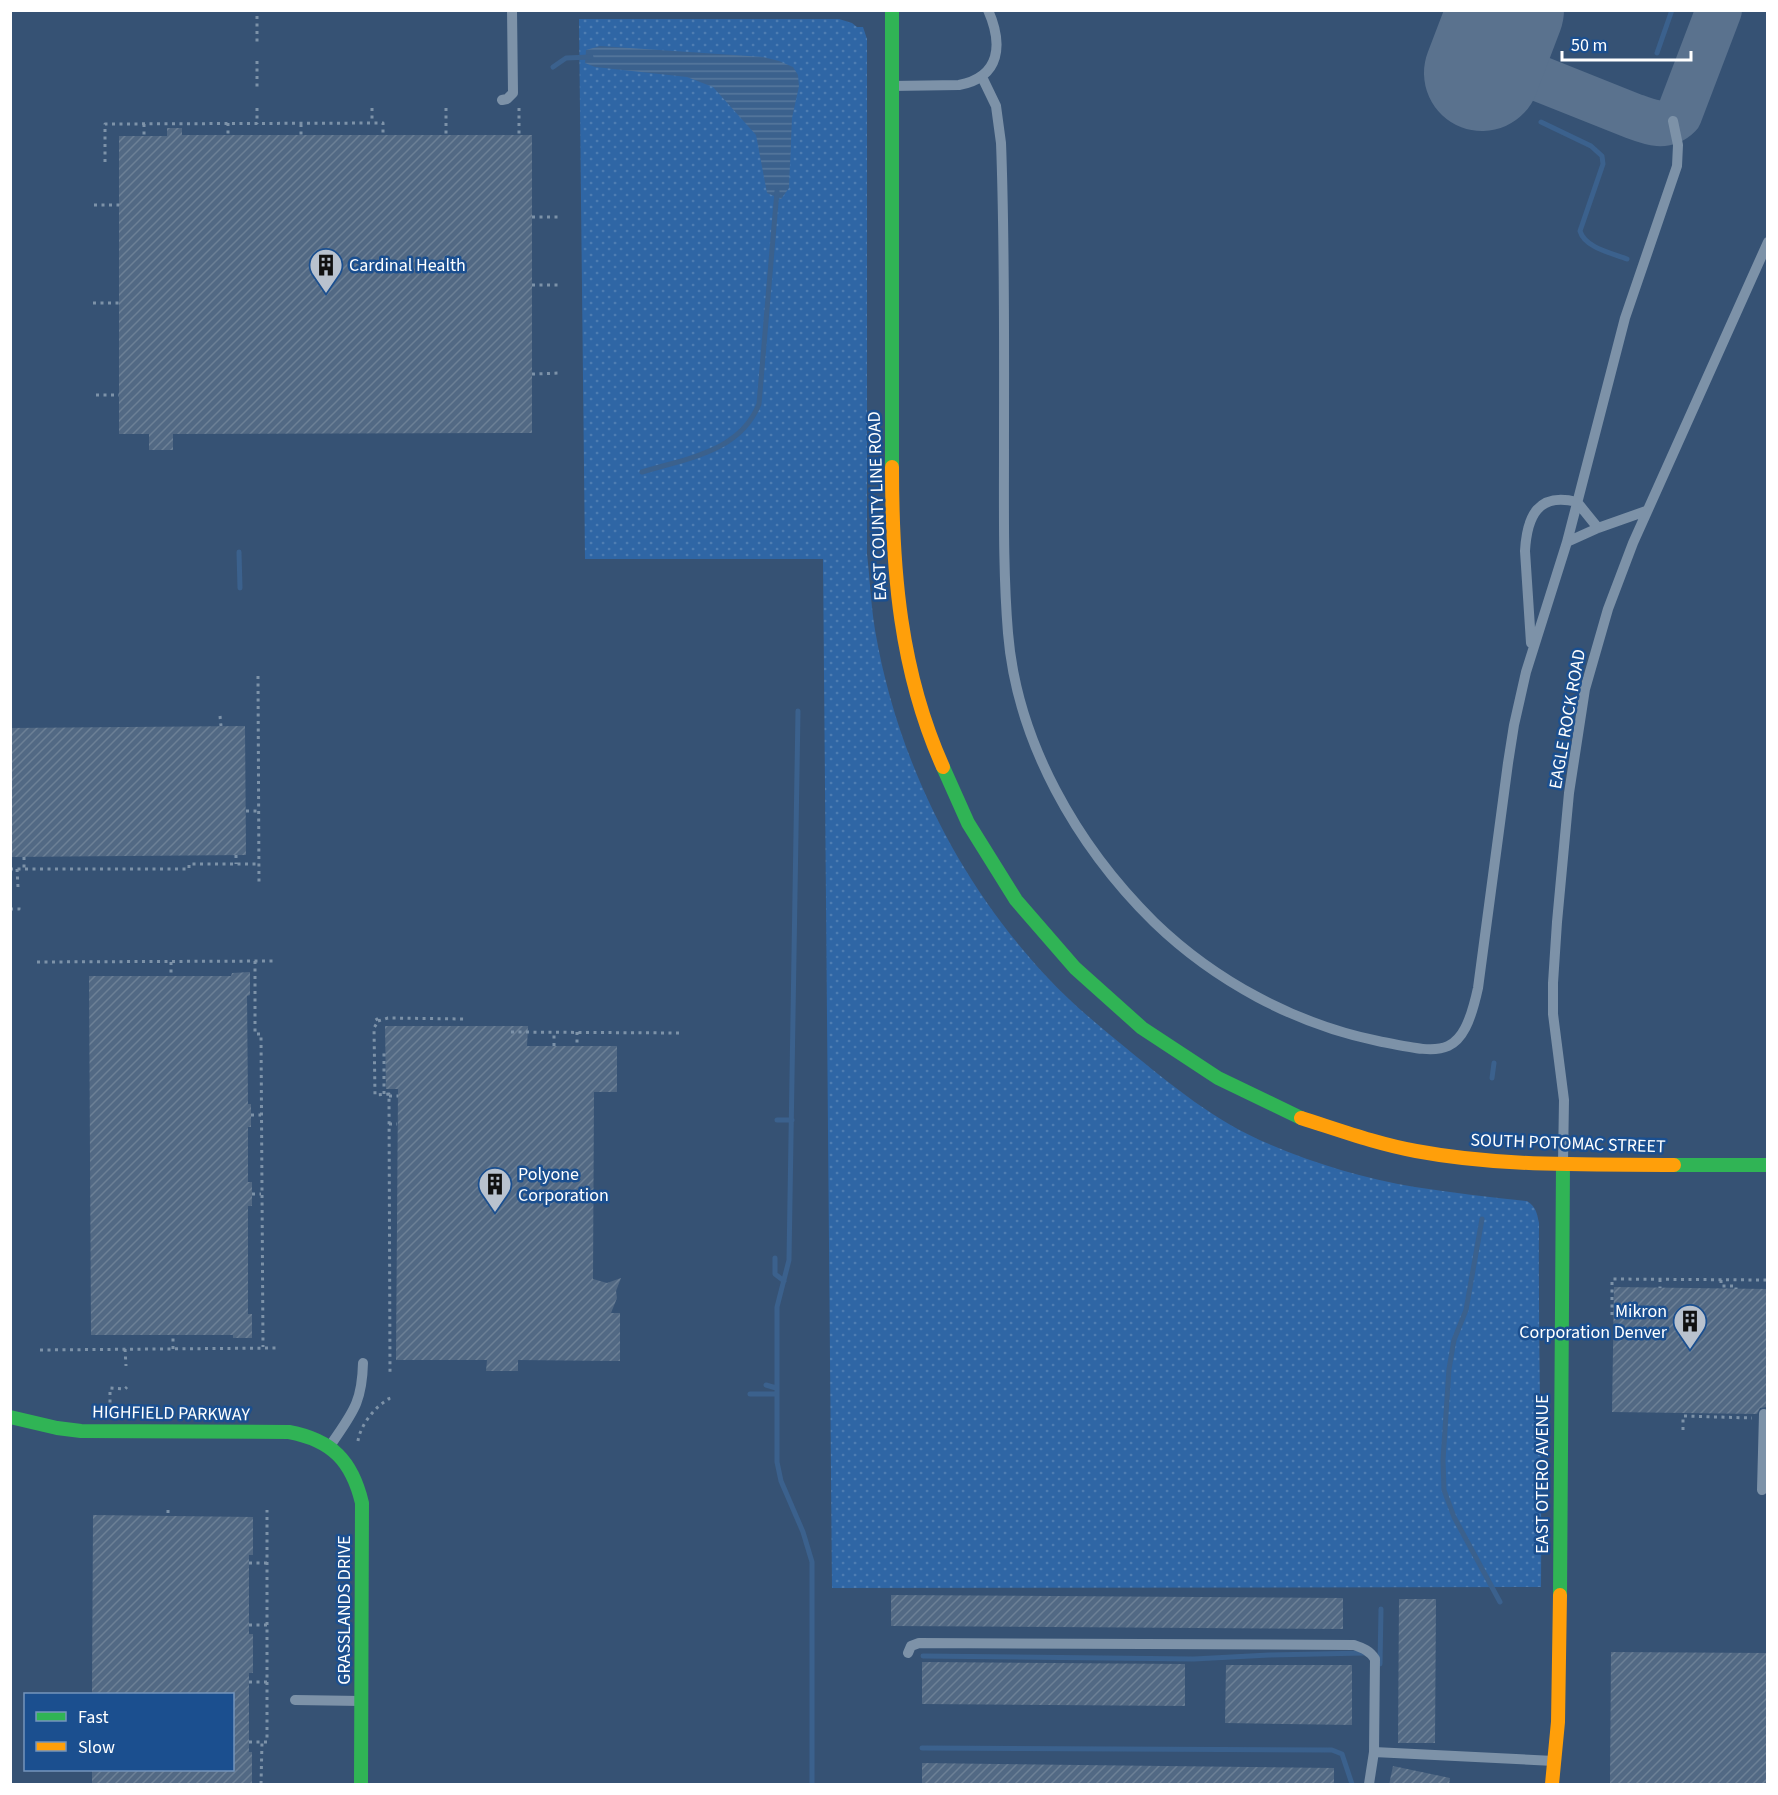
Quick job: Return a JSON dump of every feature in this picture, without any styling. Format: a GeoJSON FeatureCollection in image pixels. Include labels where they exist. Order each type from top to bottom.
{"type":"FeatureCollection","features":[{"type":"Feature","properties":{"kind":"main road","name":"EAST COUNTY LINE ROAD"},"geometry":{"type":"LineString","coordinates":[[892,10],[893,553],[900,620],[906,652],[927,730],[963,815],[1011,892],[1064,957]]}},
{"type":"Feature","properties":{"kind":"main road","name":"SOUTH POTOMAC STREET"},"geometry":{"type":"LineString","coordinates":[[1064,957],[1120,1012],[1171,1049],[1233,1087],[1294,1116],[1360,1138],[1419,1152],[1514,1163],[1767,1165]]}},
{"type":"Feature","properties":{"kind":"main road","name":"EAST OTERO AVENUE"},"geometry":{"type":"LineString","coordinates":[[1552,1785],[1559,1688],[1563,1164]]}},
{"type":"Feature","properties":{"kind":"main road","name":"HIGHFIELD PARKWAY"},"geometry":{"type":"LineString","coordinates":[[10,1417],[46,1426],[81,1431],[289,1432],[310,1436],[330,1446]]}},
{"type":"Feature","properties":{"kind":"main road","name":"GRASSLANDS DRIVE"},"geometry":{"type":"LineString","coordinates":[[330,1446],[353,1471],[362,1503],[362,1785]]}},
{"type":"Feature","properties":{"kind":"lane"},"geometry":{"type":"LineString","coordinates":[[502,100],[513,93],[512,10]]}},
{"type":"Feature","properties":{"kind":"lane"},"geometry":{"type":"LineString","coordinates":[[892,86],[959,85],[970,83],[982,76],[993,64],[996,52],[997,37],[988,10]]}},
{"type":"Feature","properties":{"kind":"lane"},"geometry":{"type":"LineString","coordinates":[[982,76],[996,106],[1001,143],[1004,505],[1010,650],[1023,707],[1057,793],[1092,850],[1125,892],[1184,949],[1241,987],[1282,1010],[1334,1030],[1430,1050],[1451,1046],[1459,1039],[1468,1026],[1478,988],[1514,724],[1532,649],[1567,542],[1625,318],[1677,166],[1678,145],[1673,121]]}},
{"type":"Feature","properties":{"kind":"lane","name":"EAGLE ROCK ROAD"},"geometry":{"type":"LineString","coordinates":[[1563,1164],[1564,1100],[1553,1014],[1553,983],[1571,781],[1580,718],[1591,665],[1608,609],[1646,511],[1767,242]]}},
{"type":"Feature","properties":{"kind":"lane"},"geometry":{"type":"LineString","coordinates":[[1532,649],[1526,536],[1531,521],[1545,502],[1556,498],[1577,502],[1598,528]]}},
{"type":"Feature","properties":{"kind":"lane"},"geometry":{"type":"LineString","coordinates":[[1567,542],[1646,511]]}},
{"type":"Feature","properties":{"kind":"lane"},"geometry":{"type":"LineString","coordinates":[[330,1446],[352,1414],[361,1394],[363,1363]]}},
{"type":"Feature","properties":{"kind":"lane"},"geometry":{"type":"LineString","coordinates":[[1762,1490],[1763,1416]]}},
{"type":"Feature","properties":{"kind":"lane"},"geometry":{"type":"LineString","coordinates":[[908,1653],[910,1646],[919,1643],[1354,1645],[1372,1653],[1375,1659],[1374,1752],[1369,1785]]}},
{"type":"Feature","properties":{"kind":"lane"},"geometry":{"type":"LineString","coordinates":[[296,1700],[362,1701]]}},
{"type":"Feature","properties":{"kind":"lane"},"geometry":{"type":"LineString","coordinates":[[1374,1752],[1555,1761]]}},
{"type":"Feature","properties":{"kind":"path"},"geometry":{"type":"LineString","coordinates":[[257,16],[257,43]]}},
{"type":"Feature","properties":{"kind":"path"},"geometry":{"type":"LineString","coordinates":[[257,61],[257,90]]}},
{"type":"Feature","properties":{"kind":"path"},"geometry":{"type":"LineString","coordinates":[[257,108],[257,124]]}},
{"type":"Feature","properties":{"kind":"path"},"geometry":{"type":"LineString","coordinates":[[372,108],[372,123]]}},
{"type":"Feature","properties":{"kind":"path"},"geometry":{"type":"LineString","coordinates":[[446,108],[446,135]]}},
{"type":"Feature","properties":{"kind":"path"},"geometry":{"type":"LineString","coordinates":[[519,108],[519,135]]}},
{"type":"Feature","properties":{"kind":"path"},"geometry":{"type":"LineString","coordinates":[[228,123],[228,135]]}},
{"type":"Feature","properties":{"kind":"path"},"geometry":{"type":"LineString","coordinates":[[105,162],[105,124],[175,126],[228,123],[383,123],[383,135]]}},
{"type":"Feature","properties":{"kind":"path"},"geometry":{"type":"LineString","coordinates":[[144,124],[144,136]]}},
{"type":"Feature","properties":{"kind":"path"},"geometry":{"type":"LineString","coordinates":[[301,124],[301,135]]}},
{"type":"Feature","properties":{"kind":"path"},"geometry":{"type":"LineString","coordinates":[[94,206],[119,205]]}},
{"type":"Feature","properties":{"kind":"path"},"geometry":{"type":"LineString","coordinates":[[532,217],[560,217]]}},
{"type":"Feature","properties":{"kind":"path"},"geometry":{"type":"LineString","coordinates":[[532,285],[561,285]]}},
{"type":"Feature","properties":{"kind":"path"},"geometry":{"type":"LineString","coordinates":[[93,303],[119,303]]}},
{"type":"Feature","properties":{"kind":"path"},"geometry":{"type":"LineString","coordinates":[[532,374],[561,373]]}},
{"type":"Feature","properties":{"kind":"path"},"geometry":{"type":"LineString","coordinates":[[96,395],[119,395]]}},
{"type":"Feature","properties":{"kind":"path"},"geometry":{"type":"LineString","coordinates":[[258,676],[258,885]]}},
{"type":"Feature","properties":{"kind":"path"},"geometry":{"type":"LineString","coordinates":[[220,716],[221,726]]}},
{"type":"Feature","properties":{"kind":"path"},"geometry":{"type":"LineString","coordinates":[[246,811],[258,811]]}},
{"type":"Feature","properties":{"kind":"path"},"geometry":{"type":"LineString","coordinates":[[236,855],[236,864]]}},
{"type":"Feature","properties":{"kind":"path"},"geometry":{"type":"LineString","coordinates":[[24,856],[24,869]]}},
{"type":"Feature","properties":{"kind":"path"},"geometry":{"type":"LineString","coordinates":[[10,869],[189,868],[189,864],[258,864]]}},
{"type":"Feature","properties":{"kind":"path"},"geometry":{"type":"LineString","coordinates":[[18,869],[18,887]]}},
{"type":"Feature","properties":{"kind":"path"},"geometry":{"type":"LineString","coordinates":[[10,909],[19,909],[19,906]]}},
{"type":"Feature","properties":{"kind":"path"},"geometry":{"type":"LineString","coordinates":[[255,961],[255,1034],[261,1034],[262,1347]]}},
{"type":"Feature","properties":{"kind":"path"},"geometry":{"type":"LineString","coordinates":[[37,962],[276,961]]}},
{"type":"Feature","properties":{"kind":"path"},"geometry":{"type":"LineString","coordinates":[[171,962],[171,976]]}},
{"type":"Feature","properties":{"kind":"path"},"geometry":{"type":"LineString","coordinates":[[250,988],[255,988]]}},
{"type":"Feature","properties":{"kind":"path"},"geometry":{"type":"LineString","coordinates":[[398,1096],[375,1095],[374,1028],[377,1020],[388,1018],[464,1019]]}},
{"type":"Feature","properties":{"kind":"path"},"geometry":{"type":"LineString","coordinates":[[511,1032],[679,1033]]}},
{"type":"Feature","properties":{"kind":"path"},"geometry":{"type":"LineString","coordinates":[[554,1032],[554,1046]]}},
{"type":"Feature","properties":{"kind":"path"},"geometry":{"type":"LineString","coordinates":[[577,1032],[577,1046]]}},
{"type":"Feature","properties":{"kind":"path"},"geometry":{"type":"LineString","coordinates":[[374,1050],[385,1050],[384,1094]]}},
{"type":"Feature","properties":{"kind":"path"},"geometry":{"type":"LineString","coordinates":[[389,1096],[390,1372]]}},
{"type":"Feature","properties":{"kind":"path"},"geometry":{"type":"LineString","coordinates":[[251,1115],[261,1115]]}},
{"type":"Feature","properties":{"kind":"path"},"geometry":{"type":"LineString","coordinates":[[389,1124],[397,1124]]}},
{"type":"Feature","properties":{"kind":"path"},"geometry":{"type":"LineString","coordinates":[[389,1183],[397,1183]]}},
{"type":"Feature","properties":{"kind":"path"},"geometry":{"type":"LineString","coordinates":[[252,1194],[261,1194]]}},
{"type":"Feature","properties":{"kind":"path"},"geometry":{"type":"LineString","coordinates":[[390,1261],[397,1261]]}},
{"type":"Feature","properties":{"kind":"path"},"geometry":{"type":"LineString","coordinates":[[1612,1315],[1612,1279],[1767,1280]]}},
{"type":"Feature","properties":{"kind":"path"},"geometry":{"type":"LineString","coordinates":[[1660,1279],[1660,1288]]}},
{"type":"Feature","properties":{"kind":"path"},"geometry":{"type":"LineString","coordinates":[[1721,1280],[1721,1286],[1736,1286],[1736,1288]]}},
{"type":"Feature","properties":{"kind":"path"},"geometry":{"type":"LineString","coordinates":[[173,1335],[173,1349]]}},
{"type":"Feature","properties":{"kind":"path"},"geometry":{"type":"LineString","coordinates":[[40,1350],[278,1348]]}},
{"type":"Feature","properties":{"kind":"path"},"geometry":{"type":"LineString","coordinates":[[125,1349],[126,1366]]}},
{"type":"Feature","properties":{"kind":"path"},"geometry":{"type":"LineString","coordinates":[[110,1413],[110,1388],[125,1389],[127,1387]]}},
{"type":"Feature","properties":{"kind":"path"},"geometry":{"type":"LineString","coordinates":[[358,1442],[372,1412],[379,1404],[389,1399],[388,1396]]}},
{"type":"Feature","properties":{"kind":"path"},"geometry":{"type":"LineString","coordinates":[[1683,1430],[1683,1416],[1763,1416]]}},
{"type":"Feature","properties":{"kind":"path"},"geometry":{"type":"LineString","coordinates":[[168,1510],[168,1516]]}},
{"type":"Feature","properties":{"kind":"path"},"geometry":{"type":"LineString","coordinates":[[249,1742],[267,1743],[267,1510]]}},
{"type":"Feature","properties":{"kind":"path"},"geometry":{"type":"LineString","coordinates":[[249,1563],[267,1563]]}},
{"type":"Feature","properties":{"kind":"path"},"geometry":{"type":"LineString","coordinates":[[249,1625],[267,1625]]}},
{"type":"Feature","properties":{"kind":"path"},"geometry":{"type":"LineString","coordinates":[[249,1682],[267,1682]]}},
{"type":"Feature","properties":{"kind":"path"},"geometry":{"type":"LineString","coordinates":[[261,1785],[262,1743]]}},
{"type":"Feature","properties":{"kind":"shaded area"},"geometry":{"type":"Polygon","coordinates":[[[579,19],[839,19],[857,27],[863,27],[867,39],[867,554],[875,630],[885,678],[916,771],[959,859],[1015,940],[1075,1005],[1194,1102],[1249,1135],[1341,1170],[1415,1187],[1527,1201],[1532,1206],[1537,1213],[1539,1223],[1541,1587],[832,1588],[823,559],[585,559],[579,19]]]}},
{"type":"Feature","properties":{"kind":"shaded area"},"geometry":{"type":"Polygon","coordinates":[[[600,46],[763,57],[793,67],[798,75],[799,86],[792,118],[789,188],[781,199],[767,193],[756,135],[713,87],[687,77],[595,67],[585,63],[586,50],[600,46]]]}},
{"type":"Feature","properties":{"kind":"building","name":"Cardinal Health"},"geometry":{"type":"Polygon","coordinates":[[[167,128],[182,128],[182,135],[532,135],[532,433],[173,434],[173,450],[149,450],[149,434],[119,434],[119,136],[167,136],[167,128]]]}},
{"type":"Feature","properties":{"kind":"building"},"geometry":{"type":"Polygon","coordinates":[[[245,726],[246,855],[10,857],[10,728],[245,726]]]}},
{"type":"Feature","properties":{"kind":"building"},"geometry":{"type":"Polygon","coordinates":[[[250,972],[250,995],[247,996],[248,1104],[251,1104],[251,1127],[248,1127],[248,1182],[252,1182],[252,1206],[248,1206],[248,1314],[252,1314],[252,1338],[233,1338],[233,1335],[91,1335],[89,976],[231,976],[232,973],[250,972]]]}},
{"type":"Feature","properties":{"kind":"building","name":"Polyone Corporation"},"geometry":{"type":"Polygon","coordinates":[[[385,1026],[528,1026],[527,1046],[617,1046],[617,1092],[594,1092],[593,1279],[607,1283],[621,1278],[611,1313],[620,1313],[620,1361],[518,1360],[518,1371],[486,1371],[487,1360],[396,1360],[398,1089],[386,1089],[385,1026]]]}},
{"type":"Feature","properties":{"kind":"building","name":"Mikron Corporation Denver"},"geometry":{"type":"Polygon","coordinates":[[[1614,1287],[1767,1289],[1767,1407],[1760,1408],[1757,1414],[1612,1412],[1614,1287]]]}},
{"type":"Feature","properties":{"kind":"building"},"geometry":{"type":"Polygon","coordinates":[[[93,1515],[253,1517],[253,1555],[249,1555],[249,1634],[253,1634],[253,1673],[249,1673],[249,1752],[252,1752],[252,1785],[92,1785],[92,1771],[234,1771],[234,1693],[92,1693],[93,1515]]]}},
{"type":"Feature","properties":{"kind":"building"},"geometry":{"type":"Polygon","coordinates":[[[891,1595],[1343,1598],[1343,1629],[891,1626],[891,1595]]]}},
{"type":"Feature","properties":{"kind":"building"},"geometry":{"type":"Polygon","coordinates":[[[1399,1599],[1436,1599],[1435,1743],[1398,1743],[1399,1599]]]}},
{"type":"Feature","properties":{"kind":"building"},"geometry":{"type":"Polygon","coordinates":[[[1611,1652],[1767,1653],[1767,1785],[1614,1785],[1610,1783],[1611,1652]]]}},
{"type":"Feature","properties":{"kind":"building"},"geometry":{"type":"Polygon","coordinates":[[[922,1662],[1185,1664],[1185,1706],[922,1704],[922,1662]]]}},
{"type":"Feature","properties":{"kind":"building"},"geometry":{"type":"Polygon","coordinates":[[[1226,1665],[1352,1665],[1352,1725],[1225,1723],[1226,1665]]]}},
{"type":"Feature","properties":{"kind":"building"},"geometry":{"type":"Polygon","coordinates":[[[922,1763],[1334,1768],[1334,1785],[922,1785],[922,1763]]]}},
{"type":"Feature","properties":{"kind":"building"},"geometry":{"type":"Polygon","coordinates":[[[1393,1766],[1450,1778],[1449,1785],[1389,1785],[1393,1766]]]}},
{"type":"Feature","properties":{"kind":"waterway"},"geometry":{"type":"LineString","coordinates":[[1657,53],[1672,10]]}},
{"type":"Feature","properties":{"kind":"waterway"},"geometry":{"type":"LineString","coordinates":[[553,67],[566,58],[591,57]]}},
{"type":"Feature","properties":{"kind":"waterway"},"geometry":{"type":"LineString","coordinates":[[1541,122],[1591,146],[1602,156],[1603,164],[1580,231],[1587,242],[1593,246],[1627,259]]}},
{"type":"Feature","properties":{"kind":"waterway"},"geometry":{"type":"LineString","coordinates":[[642,472],[694,457],[725,443],[739,433],[759,404],[777,191]]}},
{"type":"Feature","properties":{"kind":"waterway"},"geometry":{"type":"LineString","coordinates":[[239,552],[240,588]]}},
{"type":"Feature","properties":{"kind":"waterway"},"geometry":{"type":"LineString","coordinates":[[798,711],[789,1260],[777,1307],[777,1462],[781,1481],[803,1532],[812,1562],[812,1784]]}},
{"type":"Feature","properties":{"kind":"waterway"},"geometry":{"type":"LineString","coordinates":[[1492,1078],[1494,1063]]}},
{"type":"Feature","properties":{"kind":"waterway"},"geometry":{"type":"LineString","coordinates":[[777,1120],[792,1120]]}},
{"type":"Feature","properties":{"kind":"waterway"},"geometry":{"type":"LineString","coordinates":[[1482,1219],[1466,1310],[1454,1340],[1449,1369],[1443,1460],[1444,1490],[1454,1517],[1500,1602]]}},
{"type":"Feature","properties":{"kind":"waterway"},"geometry":{"type":"LineString","coordinates":[[775,1258],[775,1274],[784,1281]]}},
{"type":"Feature","properties":{"kind":"waterway"},"geometry":{"type":"LineString","coordinates":[[766,1385],[776,1388]]}},
{"type":"Feature","properties":{"kind":"waterway"},"geometry":{"type":"LineString","coordinates":[[750,1394],[776,1394]]}},
{"type":"Feature","properties":{"kind":"waterway"},"geometry":{"type":"LineString","coordinates":[[1380,1664],[1381,1609]]}},
{"type":"Feature","properties":{"kind":"waterway"},"geometry":{"type":"LineString","coordinates":[[923,1656],[1194,1659],[1365,1653]]}},
{"type":"Feature","properties":{"kind":"waterway"},"geometry":{"type":"LineString","coordinates":[[922,1748],[1332,1750],[1342,1754],[1352,1784]]}},
{"type":"Feature","properties":{"kind":"taxiway"},"geometry":{"type":"LineString","coordinates":[[1488,58],[1639,118],[1657,123],[1668,122],[1679,115],[1719,10]]}},
{"type":"Feature","properties":{"kind":"runway"},"geometry":{"type":"LineString","coordinates":[[1482,73],[1506,10]]}},
{"type":"Feature","properties":{"kind":"traffic: fast"},"geometry":{"type":"LineString","coordinates":[[892,10],[892,467]]}},
{"type":"Feature","properties":{"kind":"traffic: fast"},"geometry":{"type":"LineString","coordinates":[[943,767],[968,823],[1016,900],[1075,968],[1142,1028],[1218,1078],[1301,1118]]}},
{"type":"Feature","properties":{"kind":"traffic: fast"},"geometry":{"type":"LineString","coordinates":[[1560,1595],[1563,1164]]}},
{"type":"Feature","properties":{"kind":"traffic: fast"},"geometry":{"type":"LineString","coordinates":[[1674,1165],[1768,1165]]}},
{"type":"Feature","properties":{"kind":"traffic: fast"},"geometry":{"type":"LineString","coordinates":[[10,1417],[81,1431],[289,1432],[317,1441],[338,1455],[352,1475],[362,1503],[361,1784]]}},
{"type":"Feature","properties":{"kind":"traffic: slow"},"geometry":{"type":"LineString","coordinates":[[892,467],[894,544],[901,620],[917,694],[928,731],[943,767]]}},
{"type":"Feature","properties":{"kind":"traffic: slow"},"geometry":{"type":"LineString","coordinates":[[1301,1118],[1387,1145],[1448,1156],[1545,1164],[1674,1165]]}},
{"type":"Feature","properties":{"kind":"traffic: slow"},"geometry":{"type":"LineString","coordinates":[[1552,1784],[1558,1722],[1560,1595]]}},
{"type":"Feature","properties":{"kind":"place","name":"Cardinal Health"},"geometry":{"type":"Point","coordinates":[326,294]}},
{"type":"Feature","properties":{"kind":"place","name":"Polyone Corporation"},"geometry":{"type":"Point","coordinates":[495,1213]}},
{"type":"Feature","properties":{"kind":"place","name":"Mikron Corporation Denver"},"geometry":{"type":"Point","coordinates":[1690,1350]}}]}
